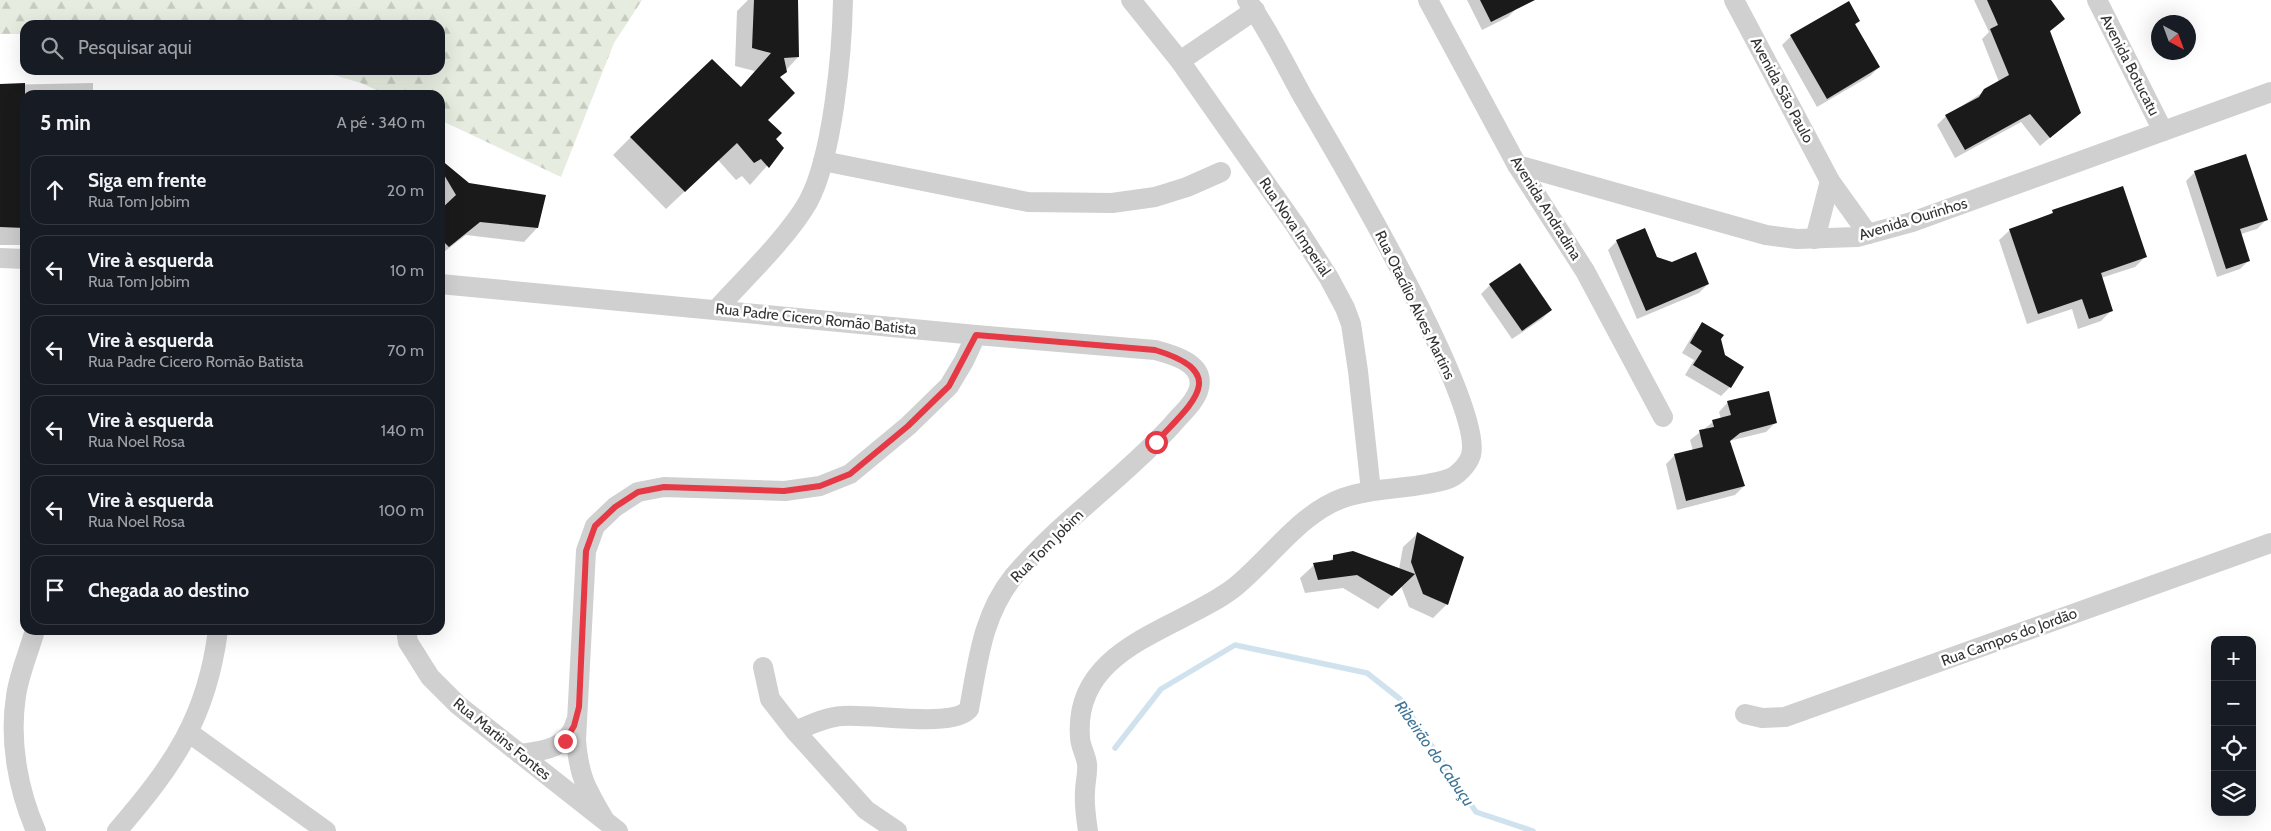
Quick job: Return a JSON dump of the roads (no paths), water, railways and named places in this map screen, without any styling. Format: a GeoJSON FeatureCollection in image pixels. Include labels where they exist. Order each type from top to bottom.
{"type":"FeatureCollection","features":[{"type":"Feature","properties":{"kind":"street"},"geometry":{"type":"LineString","coordinates":[[717,309],[779,240],[808,201],[823,161],[831,120],[843,27],[843,0]]}},
{"type":"Feature","properties":{"kind":"street","name":"Rua Nova Imperial"},"geometry":{"type":"LineString","coordinates":[[1130,0],[1180,61],[1300,233],[1329,278],[1345,308],[1351,324],[1358,371],[1371,491]]}},
{"type":"Feature","properties":{"kind":"street","name":"Avenida Andradina"},"geometry":{"type":"LineString","coordinates":[[1428,0],[1517,165],[1585,271],[1663,417]]}},
{"type":"Feature","properties":{"kind":"street","name":"Avenida São Paulo"},"geometry":{"type":"LineString","coordinates":[[1734,0],[1830,181],[1868,234]]}},
{"type":"Feature","properties":{"kind":"street","name":"Avenida Botucatu"},"geometry":{"type":"LineString","coordinates":[[2096,0],[2163,131]]}},
{"type":"Feature","properties":{"kind":"street"},"geometry":{"type":"LineString","coordinates":[[1180,61],[1251,5]]}},
{"type":"Feature","properties":{"kind":"street","name":"Rua Otacílio Alves Martins"},"geometry":{"type":"LineString","coordinates":[[1088,831],[1084,808],[1087,764],[1080,738],[1084,702],[1098,675],[1114,657],[1142,638],[1177,621],[1236,586],[1294,530],[1324,508],[1342,498],[1371,491],[1450,478],[1464,468],[1471,456],[1472,439],[1468,423],[1441,352],[1378,226],[1251,5]]}},
{"type":"Feature","properties":{"kind":"street","name":"Avenida Ourinhos"},"geometry":{"type":"LineString","coordinates":[[1517,165],[1766,235],[1815,239],[1857,237],[1912,222],[2271,92]]}},
{"type":"Feature","properties":{"kind":"street"},"geometry":{"type":"LineString","coordinates":[[823,161],[1028,202],[1112,203],[1155,196],[1187,187],[1221,172]]}},
{"type":"Feature","properties":{"kind":"street"},"geometry":{"type":"LineString","coordinates":[[1815,239],[1830,181]]}},
{"type":"Feature","properties":{"kind":"street"},"geometry":{"type":"LineString","coordinates":[[0,258],[20,260]]}},
{"type":"Feature","properties":{"kind":"street","name":"Rua Padre Cicero Romão Batista"},"geometry":{"type":"LineString","coordinates":[[445,284],[976,335],[1155,350],[1180,358],[1190,364]]}},
{"type":"Feature","properties":{"kind":"street"},"geometry":{"type":"LineString","coordinates":[[611,825],[585,786],[578,768],[576,740],[586,551],[595,526],[615,507],[638,492],[664,487],[784,491],[820,486],[850,474],[908,426],[949,386],[976,335]]}},
{"type":"Feature","properties":{"kind":"street","name":"Rua Tom Jobim"},"geometry":{"type":"LineString","coordinates":[[795,731],[841,716],[946,720],[965,714],[969,709],[977,657],[991,613],[1012,578],[1045,544],[1156,442],[1188,408],[1199,389],[1200,379],[1190,364]]}},
{"type":"Feature","properties":{"kind":"street","name":"Rua Campos do Jordão"},"geometry":{"type":"LineString","coordinates":[[1745,714],[1762,718],[1785,717],[2271,543]]}},
{"type":"Feature","properties":{"kind":"street"},"geometry":{"type":"LineString","coordinates":[[34,635],[16,696],[13,735],[20,780],[36,831]]}},
{"type":"Feature","properties":{"kind":"street"},"geometry":{"type":"LineString","coordinates":[[117,831],[152,790],[178,752],[202,703],[217,635]]}},
{"type":"Feature","properties":{"kind":"street","name":"Rua Martins Fontes"},"geometry":{"type":"LineString","coordinates":[[407,635],[408,642],[430,677],[458,705],[611,825]]}},
{"type":"Feature","properties":{"kind":"street"},"geometry":{"type":"LineString","coordinates":[[763,667],[770,700],[795,731],[866,810],[897,831]]}},
{"type":"Feature","properties":{"kind":"street"},"geometry":{"type":"LineString","coordinates":[[520,754],[544,751],[565,741],[574,726],[579,707]]}},
{"type":"Feature","properties":{"kind":"street"},"geometry":{"type":"LineString","coordinates":[[188,732],[326,831]]}},
{"type":"Feature","properties":{"kind":"waterway","name":"Ribeirão do Cabuçu"},"geometry":{"type":"LineString","coordinates":[[1115,748],[1161,689],[1235,645],[1367,673],[1400,699],[1476,812],[1533,831]]}}]}
